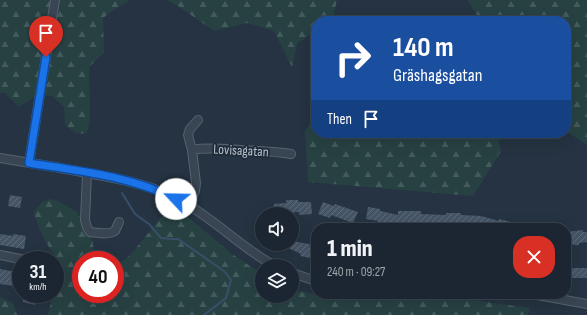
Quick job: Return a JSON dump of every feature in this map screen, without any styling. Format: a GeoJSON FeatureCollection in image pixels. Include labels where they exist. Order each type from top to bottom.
{"type":"FeatureCollection","features":[{"type":"Feature","properties":{"kind":"street"},"geometry":{"type":"LineString","coordinates":[[29,163],[55,0]]}},
{"type":"Feature","properties":{"kind":"street","name":"Lovisagatan"},"geometry":{"type":"LineString","coordinates":[[190,201],[195,191],[196,184],[192,150],[188,135],[190,129],[198,120]]}},
{"type":"Feature","properties":{"kind":"street","name":"Lovisagatan"},"geometry":{"type":"LineString","coordinates":[[192,150],[200,148],[275,151],[291,154]]}},
{"type":"Feature","properties":{"kind":"street"},"geometry":{"type":"LineString","coordinates":[[0,158],[87,172],[140,184],[190,201],[254,254],[263,259]]}},
{"type":"Feature","properties":{"kind":"street"},"geometry":{"type":"LineString","coordinates":[[87,172],[85,220],[90,232],[99,234],[112,233],[115,231],[119,222]]}},
{"type":"Feature","properties":{"kind":"street"},"geometry":{"type":"LineString","coordinates":[[0,255],[12,257]]}},
{"type":"Feature","properties":{"kind":"street"},"geometry":{"type":"LineString","coordinates":[[299,275],[311,279]]}},
{"type":"Feature","properties":{"kind":"street"},"geometry":{"type":"LineString","coordinates":[[560,299],[587,304]]}},
{"type":"Feature","properties":{"kind":"green space"},"geometry":{"type":"Polygon","coordinates":[[[0,0],[130,0],[103,18],[104,52],[89,67],[90,123],[86,134],[76,133],[65,125],[64,107],[52,96],[37,95],[19,107],[5,93],[0,93],[0,0]]]}},
{"type":"Feature","properties":{"kind":"green space"},"geometry":{"type":"Polygon","coordinates":[[[167,0],[337,0],[333,16],[311,16],[311,34],[297,44],[292,67],[274,31],[248,23],[214,31],[167,0]]]}},
{"type":"Feature","properties":{"kind":"green space"},"geometry":{"type":"Polygon","coordinates":[[[467,0],[587,0],[587,145],[571,134],[571,16],[478,16],[467,0]]]}},
{"type":"Feature","properties":{"kind":"green space"},"geometry":{"type":"Polygon","coordinates":[[[311,123],[311,138],[498,138],[501,151],[473,196],[308,182],[305,131],[311,123]]]}},
{"type":"Feature","properties":{"kind":"green space"},"geometry":{"type":"Polygon","coordinates":[[[50,199],[58,201],[77,212],[93,242],[94,251],[72,251],[72,303],[124,303],[124,260],[130,255],[166,212],[189,218],[232,254],[255,269],[255,303],[299,303],[299,291],[311,293],[311,299],[465,299],[530,308],[528,315],[48,315],[51,303],[64,303],[64,251],[51,251],[38,227],[34,212],[41,203],[50,199]]]}},
{"type":"Feature","properties":{"kind":"green space"},"geometry":{"type":"Polygon","coordinates":[[[0,297],[13,303],[17,315],[0,315],[0,297]]]}},
{"type":"Feature","properties":{"kind":"building"},"geometry":{"type":"Polygon","coordinates":[[[10,195],[22,197],[20,208],[8,206],[10,195]]]}},
{"type":"Feature","properties":{"kind":"building"},"geometry":{"type":"Polygon","coordinates":[[[286,200],[311,202],[312,214],[299,215],[299,207],[274,207],[274,204],[286,203],[286,200]]]}},
{"type":"Feature","properties":{"kind":"building"},"geometry":{"type":"Polygon","coordinates":[[[323,202],[334,206],[335,204],[358,212],[353,223],[331,215],[330,218],[318,214],[323,202]]]}},
{"type":"Feature","properties":{"kind":"building"},"geometry":{"type":"Polygon","coordinates":[[[368,207],[398,215],[398,211],[421,211],[421,214],[446,215],[446,213],[461,213],[461,215],[481,216],[499,221],[499,219],[515,223],[378,223],[378,221],[366,219],[368,207]]]}},
{"type":"Feature","properties":{"kind":"building"},"geometry":{"type":"Polygon","coordinates":[[[583,230],[583,232],[587,232],[587,242],[579,243],[579,245],[573,245],[571,243],[571,231],[583,230]]]}},
{"type":"Feature","properties":{"kind":"building"},"geometry":{"type":"Polygon","coordinates":[[[0,234],[26,236],[24,249],[0,245],[0,234]]]}},
{"type":"Feature","properties":{"kind":"building"},"geometry":{"type":"Polygon","coordinates":[[[299,242],[311,244],[311,258],[300,256],[301,254],[295,251],[299,251],[299,242]]]}},
{"type":"Feature","properties":{"kind":"building"},"geometry":{"type":"Polygon","coordinates":[[[571,268],[587,268],[587,278],[571,278],[571,268]]]}},
{"type":"Feature","properties":{"kind":"building"},"geometry":{"type":"Polygon","coordinates":[[[0,269],[12,271],[12,286],[0,284],[0,269]]]}},
{"type":"Feature","properties":{"kind":"waterway"},"geometry":{"type":"LineString","coordinates":[[122,193],[135,214],[149,224],[161,238],[178,239],[224,271],[231,280],[226,298],[204,315]]}},
{"type":"Feature","properties":{"kind":"route"},"geometry":{"type":"LineString","coordinates":[[46,57],[29,163],[81,171],[140,184],[165,193],[176,199]]}}]}
